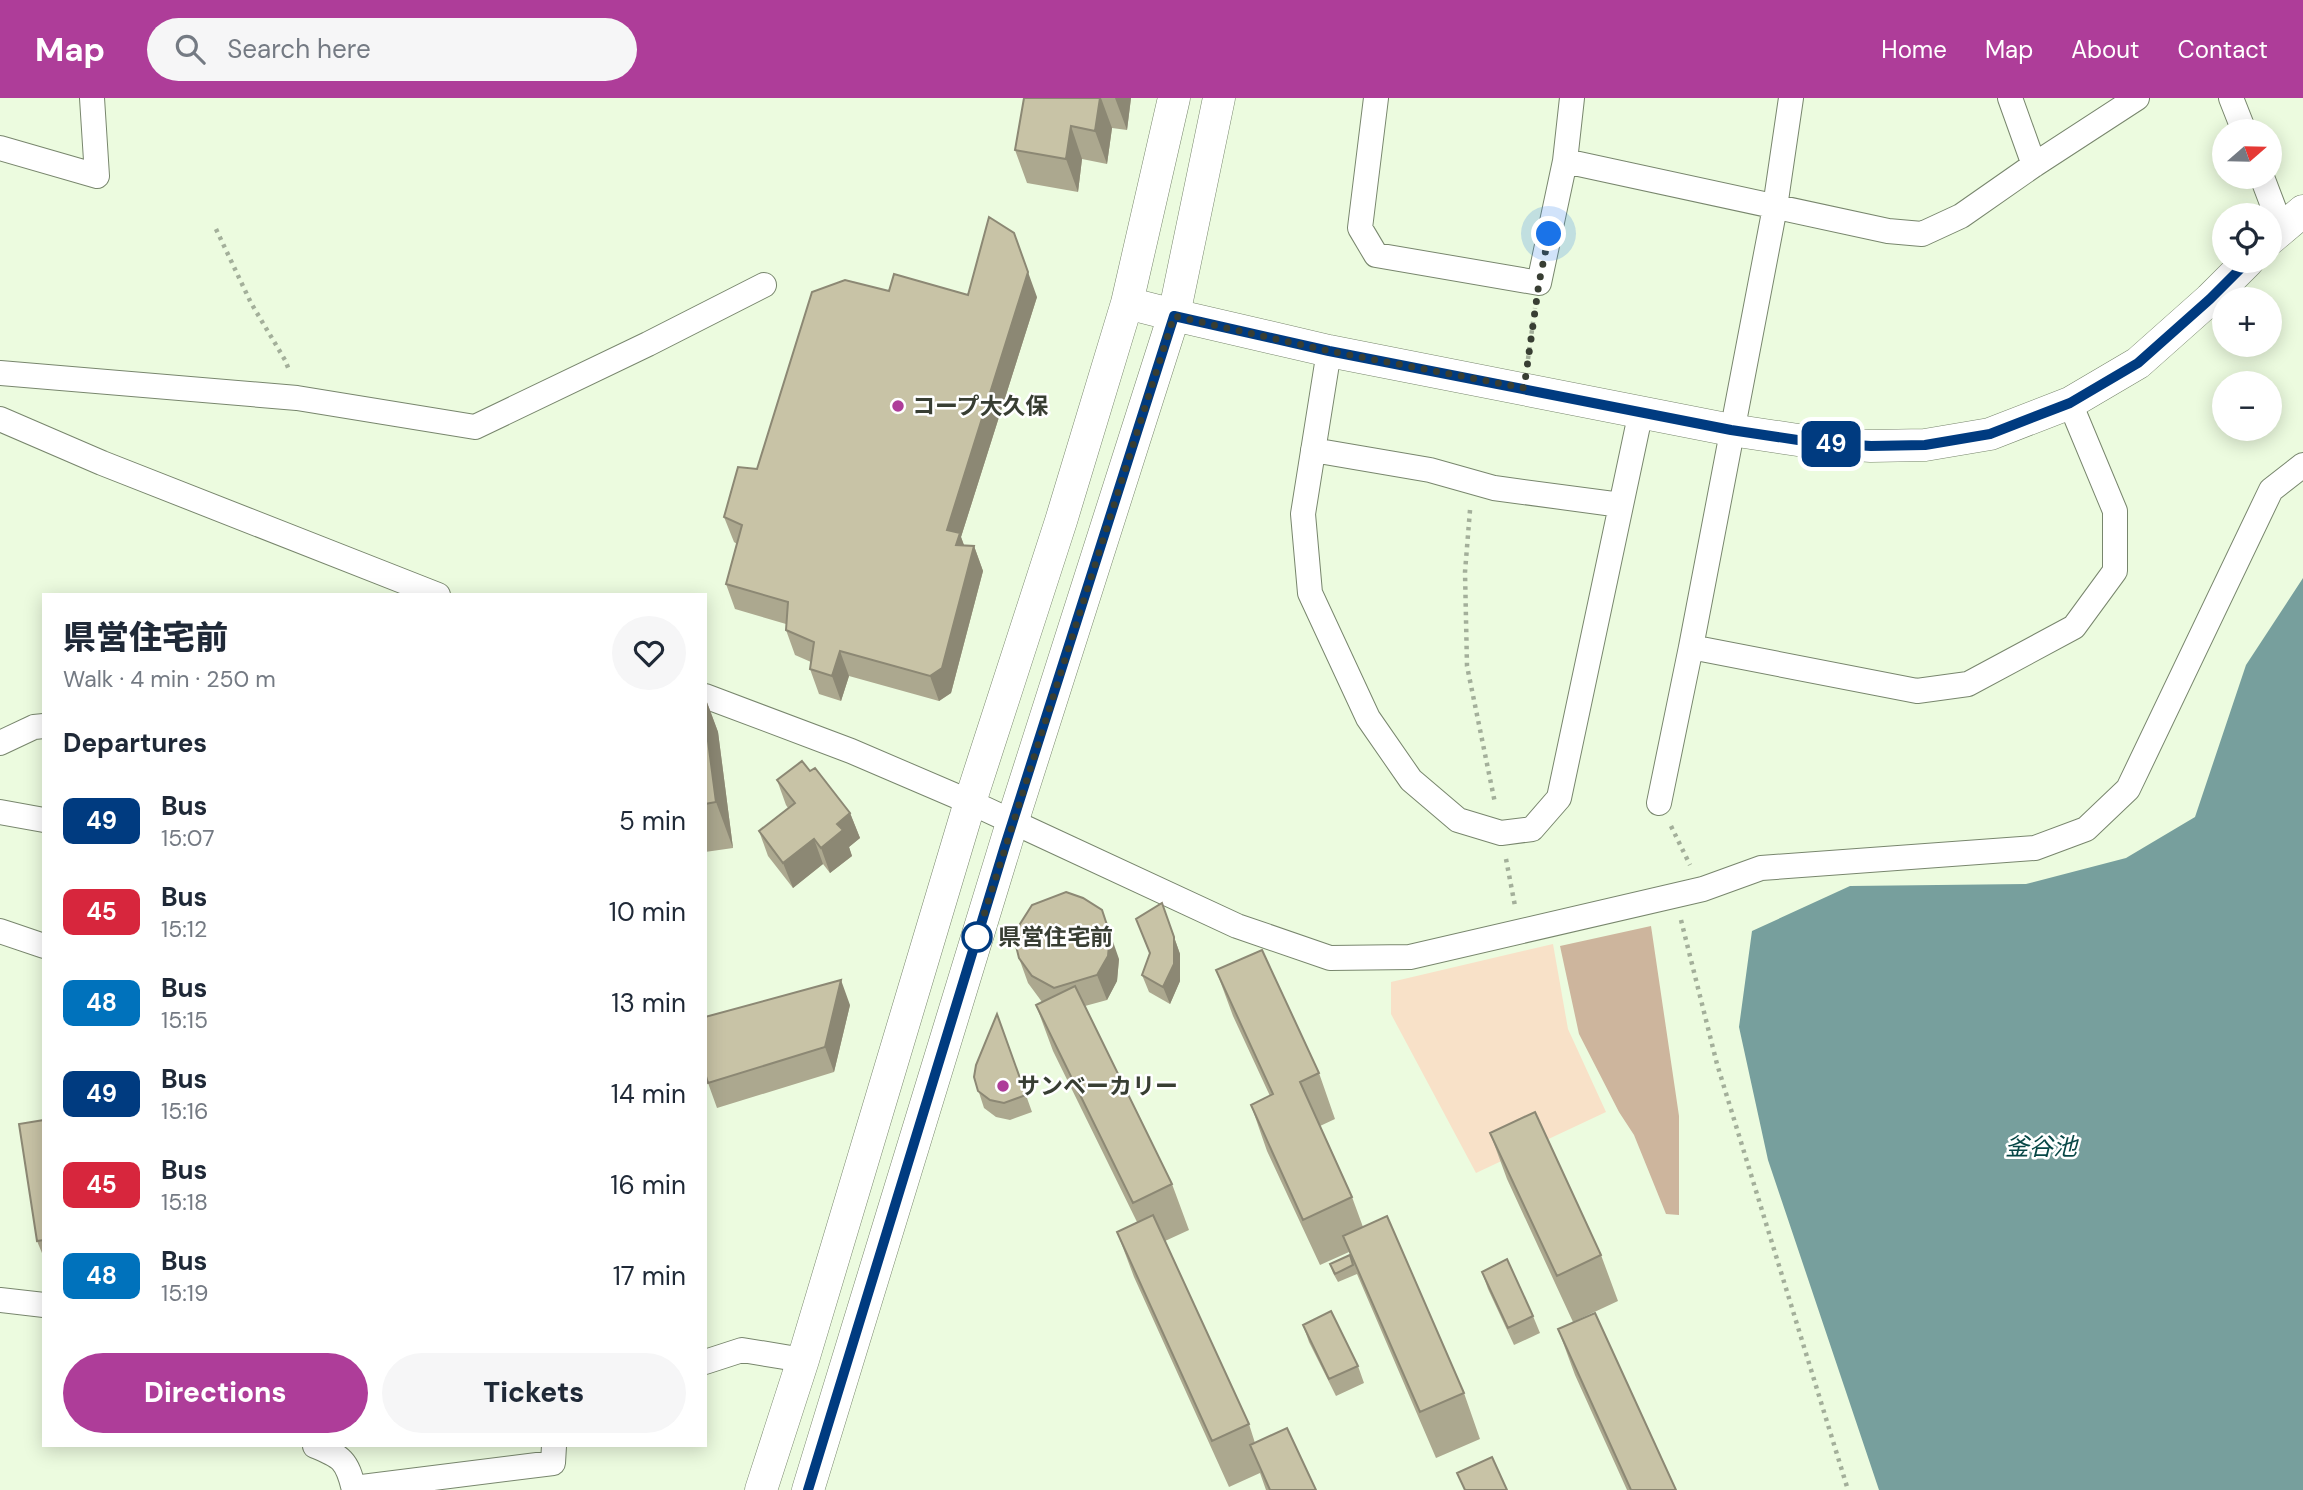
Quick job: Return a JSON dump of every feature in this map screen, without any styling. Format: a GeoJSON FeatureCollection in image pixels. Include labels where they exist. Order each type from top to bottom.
{"type":"FeatureCollection","features":[{"type":"Feature","properties":{"kind":"street"},"geometry":{"type":"LineString","coordinates":[[0,148],[97,176],[92,98]]}},
{"type":"Feature","properties":{"kind":"street"},"geometry":{"type":"LineString","coordinates":[[761,1490],[803,1360],[970,802],[1061,521],[1127,303],[1174,98]]}},
{"type":"Feature","properties":{"kind":"street"},"geometry":{"type":"LineString","coordinates":[[808,1490],[1012,823],[1174,316],[1219,98]]}},
{"type":"Feature","properties":{"kind":"street"},"geometry":{"type":"LineString","coordinates":[[1376,98],[1360,228],[1376,255],[1539,283],[1565,161],[1572,98]]}},
{"type":"Feature","properties":{"kind":"street"},"geometry":{"type":"LineString","coordinates":[[1659,803],[1775,207],[1791,98]]}},
{"type":"Feature","properties":{"kind":"street"},"geometry":{"type":"LineString","coordinates":[[2010,98],[2034,165]]}},
{"type":"Feature","properties":{"kind":"street"},"geometry":{"type":"LineString","coordinates":[[1565,161],[1888,231],[1922,234],[1961,216],[2137,98]]}},
{"type":"Feature","properties":{"kind":"street"},"geometry":{"type":"LineString","coordinates":[[2231,98],[2239,119]]}},
{"type":"Feature","properties":{"kind":"street"},"geometry":{"type":"LineString","coordinates":[[2268,189],[2285,226]]}},
{"type":"Feature","properties":{"kind":"street"},"geometry":{"type":"LineString","coordinates":[[1127,303],[1329,351],[1731,430],[1811,442],[1871,446],[1925,445],[1990,434],[2070,403],[2138,363],[2236,273]]}},
{"type":"Feature","properties":{"kind":"street"},"geometry":{"type":"LineString","coordinates":[[0,373],[298,398],[475,426],[648,344],[764,285]]}},
{"type":"Feature","properties":{"kind":"street"},"geometry":{"type":"LineString","coordinates":[[1329,351],[1303,514],[1310,593],[1368,718],[1411,780],[1458,820],[1501,833],[1532,829],[1559,798],[1641,411]]}},
{"type":"Feature","properties":{"kind":"street"},"geometry":{"type":"LineString","coordinates":[[1691,646],[1917,691],[1968,684],[2074,627],[2115,571],[2115,511],[2070,403]]}},
{"type":"Feature","properties":{"kind":"street"},"geometry":{"type":"LineString","coordinates":[[0,419],[102,463],[433,593]]}},
{"type":"Feature","properties":{"kind":"street"},"geometry":{"type":"LineString","coordinates":[[1313,450],[1430,470],[1494,488],[1621,505]]}},
{"type":"Feature","properties":{"kind":"street"},"geometry":{"type":"LineString","coordinates":[[707,697],[851,751],[970,802],[1237,926],[1329,958],[1410,957],[1703,889],[1761,868],[2035,848],[2086,829],[2128,789],[2271,490],[2303,465]]}},
{"type":"Feature","properties":{"kind":"street"},"geometry":{"type":"LineString","coordinates":[[0,744],[34,727],[42,726]]}},
{"type":"Feature","properties":{"kind":"street"},"geometry":{"type":"LineString","coordinates":[[0,812],[42,820]]}},
{"type":"Feature","properties":{"kind":"street"},"geometry":{"type":"LineString","coordinates":[[0,932],[42,945]]}},
{"type":"Feature","properties":{"kind":"street"},"geometry":{"type":"LineString","coordinates":[[0,1300],[42,1306]]}},
{"type":"Feature","properties":{"kind":"street"},"geometry":{"type":"LineString","coordinates":[[707,1361],[742,1350],[803,1360]]}},
{"type":"Feature","properties":{"kind":"street"},"geometry":{"type":"LineString","coordinates":[[320,1447],[342,1451],[354,1489],[553,1463],[554,1447]]}},
{"type":"Feature","properties":{"kind":"path"},"geometry":{"type":"LineString","coordinates":[[216,229],[251,303],[285,360],[298,398]]}},
{"type":"Feature","properties":{"kind":"path"},"geometry":{"type":"LineString","coordinates":[[1524,388],[1539,283]]}},
{"type":"Feature","properties":{"kind":"path"},"geometry":{"type":"LineString","coordinates":[[1472,482],[1465,572],[1467,666],[1520,931]]}},
{"type":"Feature","properties":{"kind":"path"},"geometry":{"type":"LineString","coordinates":[[1659,803],[1703,889]]}},
{"type":"Feature","properties":{"kind":"path"},"geometry":{"type":"LineString","coordinates":[[1675,895],[1717,1064],[1848,1490]]}},
{"type":"Feature","properties":{"kind":"shaded area"},"geometry":{"type":"Polygon","coordinates":[[[1651,926],[1679,1116],[1679,1215],[1666,1214],[1634,1135],[1619,1112],[1579,1034],[1560,946],[1651,926]]]}},
{"type":"Feature","properties":{"kind":"shaded area"},"geometry":{"type":"Polygon","coordinates":[[[1553,944],[1568,1029],[1606,1112],[1476,1173],[1391,1014],[1391,982],[1553,944]]]}},
{"type":"Feature","properties":{"kind":"water","name":"釜谷池"},"geometry":{"type":"Polygon","coordinates":[[[2303,578],[2303,1490],[1879,1490],[1768,1160],[1739,1027],[1752,931],[1850,886],[2026,884],[2126,858],[2195,817],[2246,665],[2303,578]]]}},
{"type":"Feature","properties":{"kind":"building"},"geometry":{"type":"Polygon","coordinates":[[[1024,98],[1100,98],[1095,131],[1071,126],[1066,159],[1015,150],[1024,98]]]}},
{"type":"Feature","properties":{"kind":"building","name":"コープ大久保"},"geometry":{"type":"Polygon","coordinates":[[[989,217],[1014,233],[1028,272],[947,530],[960,533],[956,545],[974,546],[942,668],[930,676],[840,651],[832,676],[810,669],[814,642],[786,630],[788,602],[726,584],[742,525],[724,517],[738,467],[757,469],[812,292],[845,280],[889,291],[894,274],[968,295],[989,217]]]}},
{"type":"Feature","properties":{"kind":"building"},"geometry":{"type":"Polygon","coordinates":[[[707,733],[716,802],[707,804],[707,733]]]}},
{"type":"Feature","properties":{"kind":"building"},"geometry":{"type":"Polygon","coordinates":[[[802,761],[810,771],[815,768],[850,813],[837,824],[843,830],[821,848],[814,839],[783,863],[759,831],[795,803],[777,780],[802,761]]]}},
{"type":"Feature","properties":{"kind":"building"},"geometry":{"type":"Polygon","coordinates":[[[1066,892],[1083,898],[1102,910],[1110,934],[1108,956],[1097,975],[1054,988],[1032,976],[1019,958],[1014,938],[1032,905],[1066,892]]]}},
{"type":"Feature","properties":{"kind":"building"},"geometry":{"type":"Polygon","coordinates":[[[1162,903],[1174,937],[1174,964],[1163,987],[1142,975],[1150,953],[1136,919],[1162,903]]]}},
{"type":"Feature","properties":{"kind":"building"},"geometry":{"type":"Polygon","coordinates":[[[1262,950],[1319,1073],[1300,1082],[1352,1197],[1303,1220],[1251,1105],[1273,1094],[1216,970],[1262,950]]]}},
{"type":"Feature","properties":{"kind":"building"},"geometry":{"type":"Polygon","coordinates":[[[841,980],[825,1047],[708,1083],[707,1016],[841,980]]]}},
{"type":"Feature","properties":{"kind":"building"},"geometry":{"type":"Polygon","coordinates":[[[1075,986],[1172,1184],[1133,1203],[1036,1005],[1075,986]]]}},
{"type":"Feature","properties":{"kind":"building"},"geometry":{"type":"Polygon","coordinates":[[[997,1014],[1026,1095],[1004,1103],[990,1100],[978,1091],[974,1077],[976,1065],[997,1014]]]}},
{"type":"Feature","properties":{"kind":"building"},"geometry":{"type":"Polygon","coordinates":[[[1535,1112],[1601,1255],[1557,1276],[1490,1133],[1535,1112]]]}},
{"type":"Feature","properties":{"kind":"building"},"geometry":{"type":"Polygon","coordinates":[[[42,1120],[42,1240],[37,1241],[19,1124],[42,1120]]]}},
{"type":"Feature","properties":{"kind":"building"},"geometry":{"type":"Polygon","coordinates":[[[1153,1215],[1249,1424],[1212,1441],[1117,1232],[1153,1215]]]}},
{"type":"Feature","properties":{"kind":"building"},"geometry":{"type":"Polygon","coordinates":[[[1387,1216],[1464,1393],[1420,1412],[1343,1236],[1387,1216]]]}},
{"type":"Feature","properties":{"kind":"building"},"geometry":{"type":"Polygon","coordinates":[[[1350,1255],[1353,1265],[1335,1274],[1330,1264],[1350,1255]]]}},
{"type":"Feature","properties":{"kind":"building"},"geometry":{"type":"Polygon","coordinates":[[[1507,1259],[1533,1316],[1508,1328],[1482,1272],[1507,1259]]]}},
{"type":"Feature","properties":{"kind":"building"},"geometry":{"type":"Polygon","coordinates":[[[1331,1311],[1358,1366],[1329,1379],[1303,1325],[1331,1311]]]}},
{"type":"Feature","properties":{"kind":"building"},"geometry":{"type":"Polygon","coordinates":[[[1595,1313],[1676,1490],[1631,1490],[1558,1329],[1595,1313]]]}},
{"type":"Feature","properties":{"kind":"building"},"geometry":{"type":"Polygon","coordinates":[[[1287,1428],[1316,1490],[1270,1490],[1250,1445],[1287,1428]]]}},
{"type":"Feature","properties":{"kind":"building"},"geometry":{"type":"Polygon","coordinates":[[[1492,1457],[1507,1490],[1465,1490],[1457,1473],[1492,1457]]]}},
{"type":"Feature","properties":{"kind":"bus line","name":"49"},"geometry":{"type":"LineString","coordinates":[[808,1490],[1004,849],[1174,316],[1329,351],[1731,430],[1811,442],[1871,446],[1925,445],[1990,434],[2070,403],[2138,363],[2236,273]]}},
{"type":"Feature","properties":{"kind":"place","name":"コープ大久保"},"geometry":{"type":"Point","coordinates":[898,406]}},
{"type":"Feature","properties":{"kind":"place","name":"県営住宅前"},"geometry":{"type":"Point","coordinates":[977,937]}},
{"type":"Feature","properties":{"kind":"place","name":"サンベーカリー"},"geometry":{"type":"Point","coordinates":[1003,1086]}},
{"type":"Feature","properties":{"kind":"route"},"geometry":{"type":"LineString","coordinates":[[977,937],[1174,316],[1329,351],[1524,388],[1549,234]]}}]}
